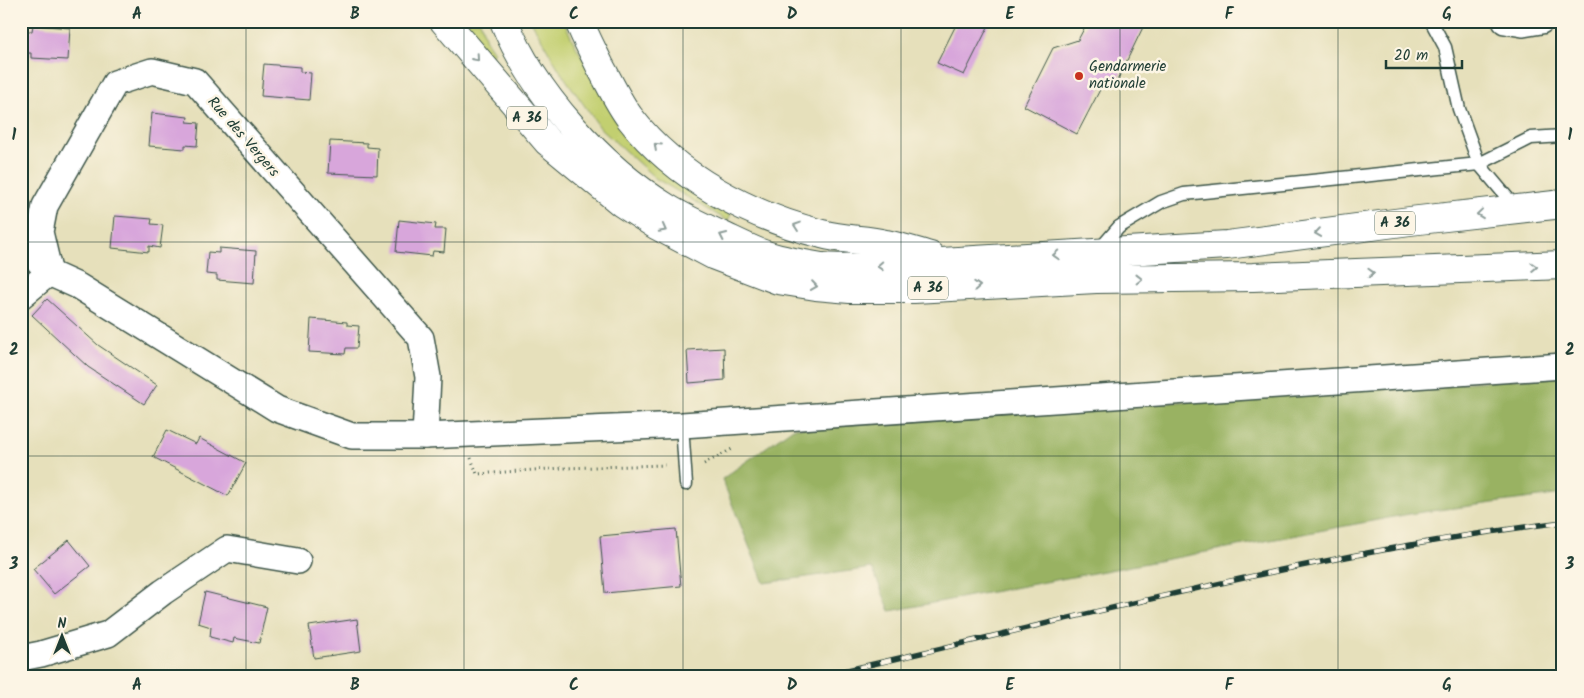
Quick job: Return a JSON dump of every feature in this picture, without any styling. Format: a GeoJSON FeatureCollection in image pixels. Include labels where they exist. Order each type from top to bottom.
{"type":"FeatureCollection","features":[{"type":"Feature","properties":{"kind":"highway","name":"A 36"},"geometry":{"type":"LineString","coordinates":[[444,21],[548,142],[622,203],[656,225],[716,256],[778,280],[850,289],[914,289],[1096,279],[1253,277],[1563,266]]}},
{"type":"Feature","properties":{"kind":"highway","name":"A 36"},"geometry":{"type":"LineString","coordinates":[[489,21],[508,63],[562,132],[622,203]]}},
{"type":"Feature","properties":{"kind":"highway","name":"A 36"},"geometry":{"type":"LineString","coordinates":[[504,21],[521,56],[537,82],[570,124],[616,172],[666,207],[694,223],[751,250],[783,260],[823,267],[876,266],[1227,245],[1410,221],[1563,204]]}},
{"type":"Feature","properties":{"kind":"highway","name":"A 36"},"geometry":{"type":"LineString","coordinates":[[579,21],[615,94],[630,118],[654,144],[681,168],[711,188],[767,215],[814,232],[856,240],[886,243],[946,261]]}},
{"type":"Feature","properties":{"kind":"street"},"geometry":{"type":"LineString","coordinates":[[1505,21],[1523,24],[1541,21]]}},
{"type":"Feature","properties":{"kind":"street","name":"Rue des Vergers"},"geometry":{"type":"LineString","coordinates":[[49,273],[40,232],[45,206],[115,83],[152,70],[195,82],[421,338],[428,377],[425,436]]}},
{"type":"Feature","properties":{"kind":"street"},"geometry":{"type":"LineString","coordinates":[[21,241],[49,273],[78,286],[277,410],[352,436],[425,436],[682,425],[1563,366]]}},
{"type":"Feature","properties":{"kind":"street"},"geometry":{"type":"LineString","coordinates":[[21,296],[49,273]]}},
{"type":"Feature","properties":{"kind":"street"},"geometry":{"type":"LineString","coordinates":[[21,658],[108,634],[163,592],[227,550],[298,561]]}},
{"type":"Feature","properties":{"kind":"lane"},"geometry":{"type":"LineString","coordinates":[[1431,21],[1445,47],[1459,109],[1479,164],[1518,210]]}},
{"type":"Feature","properties":{"kind":"lane"},"geometry":{"type":"LineString","coordinates":[[1097,253],[1119,227],[1161,202],[1184,194],[1479,164],[1531,138],[1563,136]]}},
{"type":"Feature","properties":{"kind":"lane"},"geometry":{"type":"LineString","coordinates":[[682,425],[686,484]]}},
{"type":"Feature","properties":{"kind":"path"},"geometry":{"type":"LineString","coordinates":[[462,434],[477,474],[562,468],[684,464]]}},
{"type":"Feature","properties":{"kind":"green space"},"geometry":{"type":"Polygon","coordinates":[[[457,21],[480,21],[486,40],[494,52],[488,59],[457,21]]]}},
{"type":"Feature","properties":{"kind":"green space"},"geometry":{"type":"Polygon","coordinates":[[[531,21],[564,21],[606,100],[731,214],[728,221],[655,178],[601,129],[560,71],[531,21]]]}},
{"type":"Feature","properties":{"kind":"green space"},"geometry":{"type":"Polygon","coordinates":[[[1563,376],[1563,494],[1415,513],[890,611],[872,568],[764,583],[722,479],[793,428],[1563,376]]]}},
{"type":"Feature","properties":{"kind":"building"},"geometry":{"type":"Polygon","coordinates":[[[958,21],[991,21],[964,75],[937,63],[958,21]]]}},
{"type":"Feature","properties":{"kind":"building","name":"Gendarmerie nationale"},"geometry":{"type":"Polygon","coordinates":[[[1088,21],[1146,21],[1115,85],[1105,80],[1077,134],[1024,106],[1053,48],[1078,40],[1088,21]]]}},
{"type":"Feature","properties":{"kind":"building"},"geometry":{"type":"Polygon","coordinates":[[[33,25],[70,28],[68,60],[31,58],[31,53],[21,53],[21,31],[32,31],[33,25]]]}},
{"type":"Feature","properties":{"kind":"building"},"geometry":{"type":"Polygon","coordinates":[[[264,64],[300,67],[300,72],[311,73],[309,100],[261,96],[264,64]]]}},
{"type":"Feature","properties":{"kind":"building"},"geometry":{"type":"Polygon","coordinates":[[[152,113],[188,117],[187,122],[199,123],[197,146],[185,145],[185,149],[149,146],[152,113]]]}},
{"type":"Feature","properties":{"kind":"building"},"geometry":{"type":"Polygon","coordinates":[[[330,141],[367,143],[367,147],[378,148],[377,175],[328,173],[330,141]]]}},
{"type":"Feature","properties":{"kind":"building"},"geometry":{"type":"Polygon","coordinates":[[[115,216],[152,219],[151,224],[163,225],[160,248],[149,246],[149,252],[112,248],[115,216]]]}},
{"type":"Feature","properties":{"kind":"building"},"geometry":{"type":"Polygon","coordinates":[[[399,220],[436,224],[435,229],[446,229],[444,252],[433,251],[432,256],[396,252],[399,220]]]}},
{"type":"Feature","properties":{"kind":"building"},"geometry":{"type":"Polygon","coordinates":[[[219,248],[256,251],[254,283],[217,280],[217,275],[206,274],[208,252],[219,253],[219,248]]]}},
{"type":"Feature","properties":{"kind":"building"},"geometry":{"type":"Polygon","coordinates":[[[47,299],[98,345],[157,385],[144,404],[88,367],[32,315],[47,299]]]}},
{"type":"Feature","properties":{"kind":"building"},"geometry":{"type":"Polygon","coordinates":[[[311,319],[347,322],[347,325],[359,326],[357,348],[346,348],[345,354],[309,352],[311,319]]]}},
{"type":"Feature","properties":{"kind":"building"},"geometry":{"type":"Polygon","coordinates":[[[724,348],[725,380],[689,383],[687,350],[724,348]]]}},
{"type":"Feature","properties":{"kind":"building"},"geometry":{"type":"Polygon","coordinates":[[[167,430],[196,444],[199,438],[246,463],[228,496],[153,457],[167,430]]]}},
{"type":"Feature","properties":{"kind":"building"},"geometry":{"type":"Polygon","coordinates":[[[676,529],[681,586],[605,593],[600,536],[676,529]]]}},
{"type":"Feature","properties":{"kind":"building"},"geometry":{"type":"Polygon","coordinates":[[[69,540],[90,566],[54,594],[33,569],[69,540]]]}},
{"type":"Feature","properties":{"kind":"building"},"geometry":{"type":"Polygon","coordinates":[[[205,592],[267,607],[259,643],[234,638],[233,643],[210,637],[211,627],[198,623],[205,592]]]}},
{"type":"Feature","properties":{"kind":"building"},"geometry":{"type":"Polygon","coordinates":[[[357,619],[361,651],[314,658],[309,626],[357,619]]]}},
{"type":"Feature","properties":{"kind":"railway"},"geometry":{"type":"LineString","coordinates":[[816,677],[1281,570],[1468,535],[1563,522]]}},
{"type":"Feature","properties":{"kind":"place","name":"Gendarmerie nationale"},"geometry":{"type":"Point","coordinates":[1079,76]}}]}
